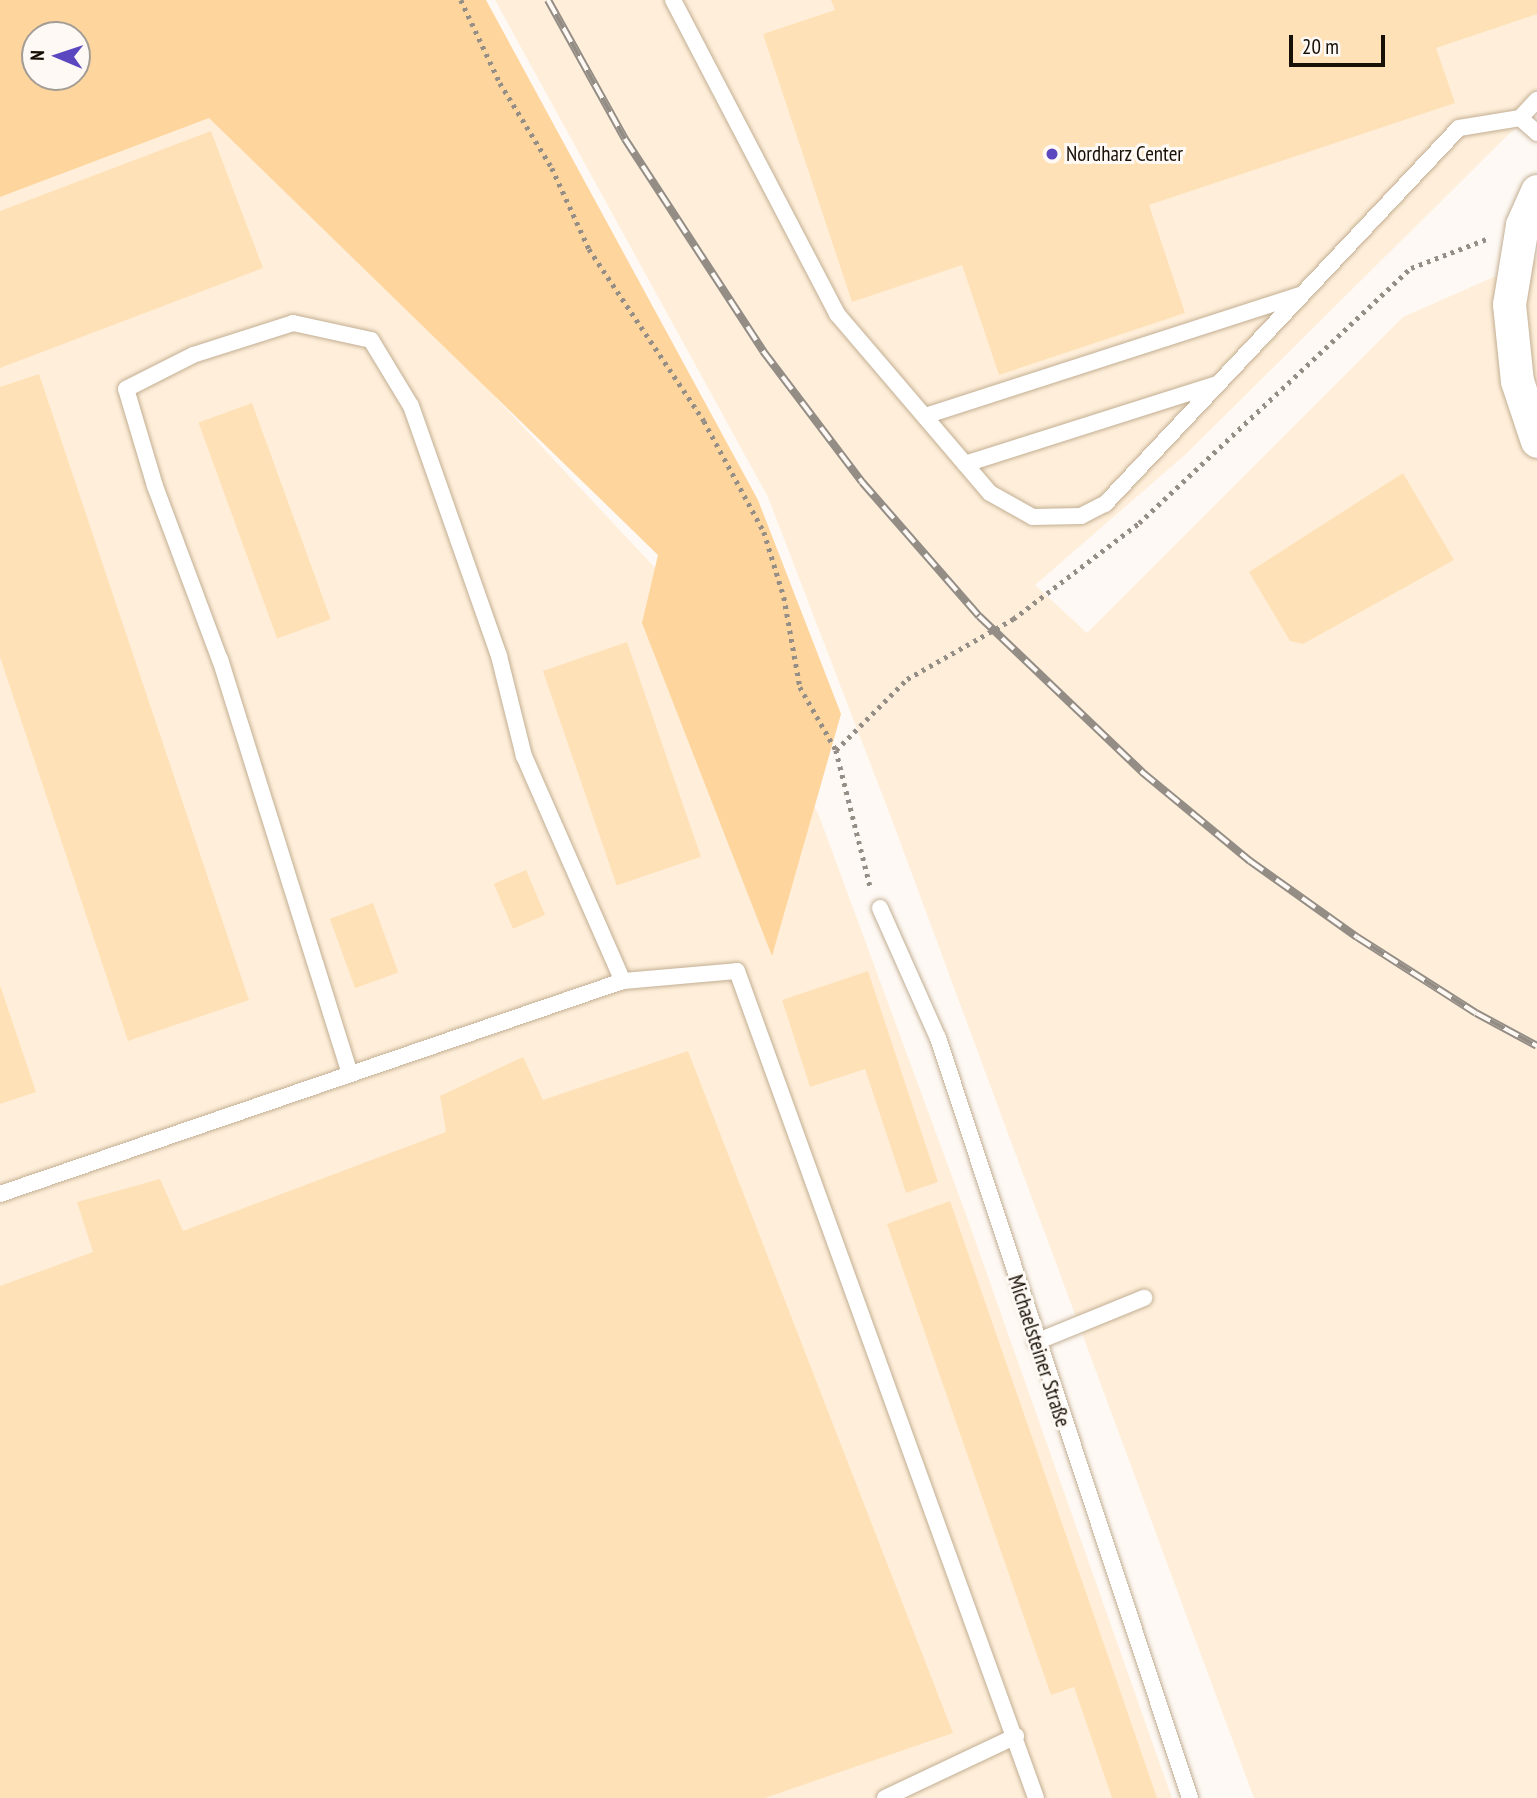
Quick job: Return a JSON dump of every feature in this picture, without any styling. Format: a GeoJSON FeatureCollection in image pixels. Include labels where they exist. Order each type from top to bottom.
{"type":"FeatureCollection","features":[{"type":"Feature","properties":{"kind":"street"},"geometry":{"type":"LineString","coordinates":[[1537,191],[1522,225],[1509,304],[1510,339],[1517,381],[1537,441]]}},
{"type":"Feature","properties":{"kind":"lane"},"geometry":{"type":"LineString","coordinates":[[673,0],[837,314],[990,492],[1013,509],[1033,517],[1081,516],[1105,504],[1459,128],[1520,118],[1537,100]]}},
{"type":"Feature","properties":{"kind":"lane"},"geometry":{"type":"LineString","coordinates":[[1520,118],[1537,133]]}},
{"type":"Feature","properties":{"kind":"lane"},"geometry":{"type":"LineString","coordinates":[[925,416],[1303,294]]}},
{"type":"Feature","properties":{"kind":"lane"},"geometry":{"type":"LineString","coordinates":[[350,1074],[225,673],[155,486],[126,389],[193,355],[293,323],[370,340],[411,406],[499,656],[524,756],[623,981]]}},
{"type":"Feature","properties":{"kind":"lane"},"geometry":{"type":"LineString","coordinates":[[965,464],[1219,383]]}},
{"type":"Feature","properties":{"kind":"lane","name":"Michaelsteiner Straße"},"geometry":{"type":"LineString","coordinates":[[880,908],[938,1038],[1036,1342],[1190,1798]]}},
{"type":"Feature","properties":{"kind":"lane"},"geometry":{"type":"LineString","coordinates":[[0,1194],[623,981],[737,971],[1016,1736],[1036,1798]]}},
{"type":"Feature","properties":{"kind":"lane"},"geometry":{"type":"LineString","coordinates":[[1036,1342],[1144,1298]]}},
{"type":"Feature","properties":{"kind":"lane"},"geometry":{"type":"LineString","coordinates":[[885,1798],[1016,1736]]}},
{"type":"Feature","properties":{"kind":"path"},"geometry":{"type":"LineString","coordinates":[[461,0],[500,83],[552,168],[589,249],[704,421],[764,532],[784,597],[800,687],[836,750],[868,882],[880,908]]}},
{"type":"Feature","properties":{"kind":"path"},"geometry":{"type":"LineString","coordinates":[[836,750],[907,678],[1013,619],[1139,523],[1411,268],[1522,225]]}},
{"type":"Feature","properties":{"kind":"shaded area"},"geometry":{"type":"Polygon","coordinates":[[[0,0],[486,0],[758,500],[841,714],[772,956],[642,623],[658,555],[209,118],[0,197],[0,0]]]}},
{"type":"Feature","properties":{"kind":"shaded area"},"geometry":{"type":"Polygon","coordinates":[[[495,0],[1537,0],[1537,106],[1187,453],[1035,585],[1087,633],[1403,317],[1537,258],[1537,1798],[1254,1798],[892,820],[768,497],[495,0]]]}},
{"type":"Feature","properties":{"kind":"shaded area"},"geometry":{"type":"Polygon","coordinates":[[[214,97],[717,634],[818,813],[964,1209],[1172,1798],[0,1798],[0,141],[214,97]]]}},
{"type":"Feature","properties":{"kind":"building","name":"Nordharz Center"},"geometry":{"type":"Polygon","coordinates":[[[831,0],[1537,0],[1537,14],[1436,48],[1455,103],[1149,205],[1185,313],[999,375],[962,265],[852,302],[763,34],[835,10],[831,0]]]}},
{"type":"Feature","properties":{"kind":"building"},"geometry":{"type":"Polygon","coordinates":[[[211,131],[263,268],[0,368],[0,211],[211,131]]]}},
{"type":"Feature","properties":{"kind":"building"},"geometry":{"type":"Polygon","coordinates":[[[39,374],[249,1000],[128,1041],[0,657],[0,387],[39,374]]]}},
{"type":"Feature","properties":{"kind":"building"},"geometry":{"type":"Polygon","coordinates":[[[252,403],[331,619],[277,639],[198,422],[252,403]]]}},
{"type":"Feature","properties":{"kind":"building"},"geometry":{"type":"Polygon","coordinates":[[[1403,473],[1454,560],[1303,644],[1290,641],[1249,572],[1403,473]]]}},
{"type":"Feature","properties":{"kind":"building"},"geometry":{"type":"Polygon","coordinates":[[[627,642],[701,857],[617,886],[543,671],[627,642]]]}},
{"type":"Feature","properties":{"kind":"building"},"geometry":{"type":"Polygon","coordinates":[[[526,870],[545,915],[513,929],[494,884],[526,870]]]}},
{"type":"Feature","properties":{"kind":"building"},"geometry":{"type":"Polygon","coordinates":[[[373,903],[398,973],[355,988],[330,919],[373,903]]]}},
{"type":"Feature","properties":{"kind":"building"},"geometry":{"type":"Polygon","coordinates":[[[868,971],[938,1182],[906,1193],[865,1069],[810,1087],[782,1000],[868,971]]]}},
{"type":"Feature","properties":{"kind":"building"},"geometry":{"type":"Polygon","coordinates":[[[0,985],[36,1092],[0,1104],[0,985]]]}},
{"type":"Feature","properties":{"kind":"building"},"geometry":{"type":"Polygon","coordinates":[[[688,1051],[953,1733],[765,1798],[0,1798],[0,1286],[93,1252],[77,1202],[160,1179],[183,1231],[446,1132],[440,1096],[523,1057],[543,1100],[688,1051]]]}},
{"type":"Feature","properties":{"kind":"building"},"geometry":{"type":"Polygon","coordinates":[[[950,1201],[1157,1798],[1112,1798],[1074,1687],[1051,1695],[887,1224],[950,1201]]]}},
{"type":"Feature","properties":{"kind":"railway"},"geometry":{"type":"LineString","coordinates":[[548,0],[625,139],[763,351],[862,482],[979,616],[1142,772],[1250,861],[1357,937],[1476,1013],[1537,1046]]}},
{"type":"Feature","properties":{"kind":"place","name":"Nordharz Center"},"geometry":{"type":"Point","coordinates":[1052,154]}}]}
